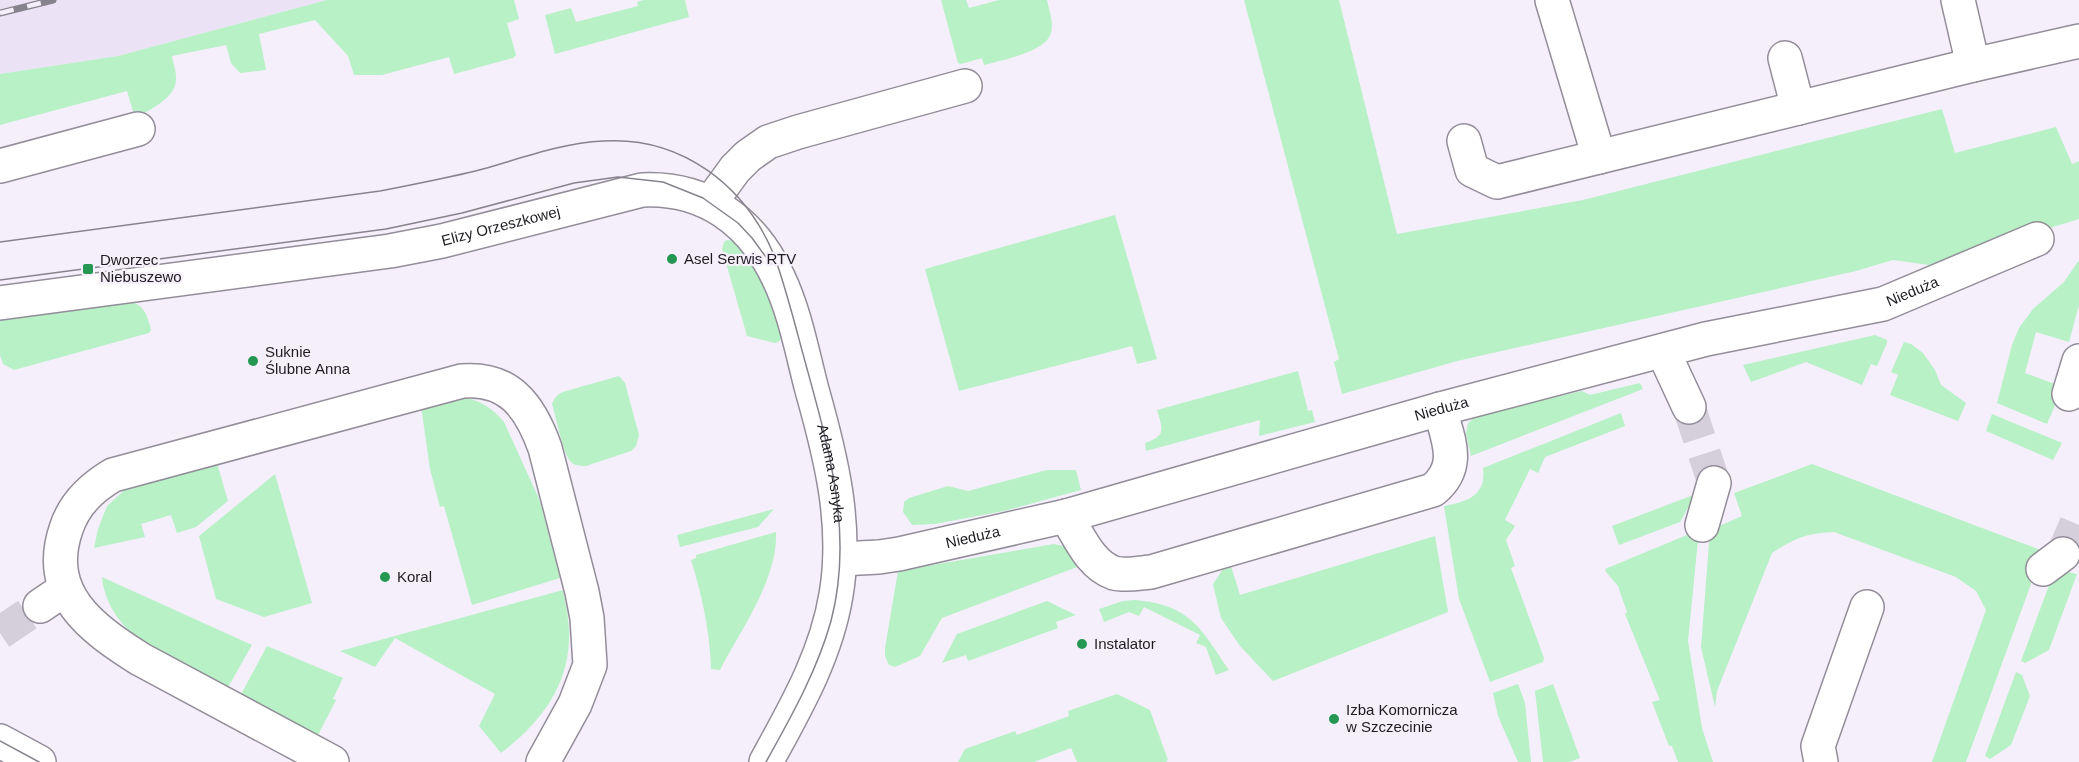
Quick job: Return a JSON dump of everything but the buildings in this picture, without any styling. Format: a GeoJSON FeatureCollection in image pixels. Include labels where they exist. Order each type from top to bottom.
{"type":"FeatureCollection","features":[{"type":"Feature","properties":{"kind":"street"},"geometry":{"type":"LineString","coordinates":[[1552,0],[1599,157]]}},
{"type":"Feature","properties":{"kind":"street"},"geometry":{"type":"LineString","coordinates":[[1958,0],[1973,65]]}},
{"type":"Feature","properties":{"kind":"street"},"geometry":{"type":"LineString","coordinates":[[1464,141],[1472,170],[1497,182],[2079,41]]}},
{"type":"Feature","properties":{"kind":"street"},"geometry":{"type":"LineString","coordinates":[[1785,58],[1798,108]]}},
{"type":"Feature","properties":{"kind":"street"},"geometry":{"type":"LineString","coordinates":[[711,202],[735,169],[748,156],[768,142],[965,86]]}},
{"type":"Feature","properties":{"kind":"street"},"geometry":{"type":"LineString","coordinates":[[0,166],[138,129]]}},
{"type":"Feature","properties":{"kind":"street","name":"Elizy Orzeszkowej"},"geometry":{"type":"LineString","coordinates":[[0,303],[400,249],[442,241],[642,190],[655,189],[683,193],[711,202]]}},
{"type":"Feature","properties":{"kind":"street","name":"Adama Asnyka"},"geometry":{"type":"LineString","coordinates":[[711,202],[738,223],[752,238],[769,260],[781,285],[794,322],[829,453],[839,509],[840,559],[836,596],[824,644],[799,702],[766,762]]}},
{"type":"Feature","properties":{"kind":"street","name":"Nieduża"},"geometry":{"type":"LineString","coordinates":[[840,559],[899,554],[1066,516],[1440,409],[1706,339],[1883,304],[2037,239]]}},
{"type":"Feature","properties":{"kind":"street"},"geometry":{"type":"LineString","coordinates":[[1663,351],[1689,407]]}},
{"type":"Feature","properties":{"kind":"street"},"geometry":{"type":"LineString","coordinates":[[2069,394],[2079,361]]}},
{"type":"Feature","properties":{"kind":"street"},"geometry":{"type":"LineString","coordinates":[[332,762],[119,645],[83,615],[53,597],[60,571],[63,537],[70,516],[80,501],[97,484],[113,475],[462,381],[478,379],[492,382],[518,397],[538,428],[587,618],[590,665],[575,704],[543,762]]}},
{"type":"Feature","properties":{"kind":"street"},"geometry":{"type":"LineString","coordinates":[[1066,516],[1094,560],[1101,567],[1115,574],[1151,572],[1433,490],[1442,483],[1450,469],[1452,455],[1440,409]]}},
{"type":"Feature","properties":{"kind":"street"},"geometry":{"type":"LineString","coordinates":[[1702,525],[1714,483]]}},
{"type":"Feature","properties":{"kind":"street"},"geometry":{"type":"LineString","coordinates":[[1821,762],[1818,746],[1868,607]]}},
{"type":"Feature","properties":{"kind":"street"},"geometry":{"type":"LineString","coordinates":[[0,741],[39,762]]}},
{"type":"Feature","properties":{"kind":"shaded area"},"geometry":{"type":"Polygon","coordinates":[[[0,0],[327,0],[118,56],[0,74],[0,0]]]}},
{"type":"Feature","properties":{"kind":"green space"},"geometry":{"type":"Polygon","coordinates":[[[327,0],[514,0],[519,19],[507,23],[516,55],[513,58],[454,74],[449,57],[382,75],[354,75],[348,56],[315,20],[259,34],[266,70],[240,73],[231,63],[226,45],[172,56],[176,77],[175,87],[160,103],[135,118],[127,91],[0,125],[0,74],[118,56],[327,0]]]}},
{"type":"Feature","properties":{"kind":"green space"},"geometry":{"type":"Polygon","coordinates":[[[685,0],[689,17],[555,54],[545,15],[571,8],[576,22],[638,6],[637,2],[685,0]]]}},
{"type":"Feature","properties":{"kind":"green space"},"geometry":{"type":"Polygon","coordinates":[[[941,0],[966,0],[969,8],[999,0],[1047,0],[1052,21],[1051,33],[1041,45],[1012,58],[984,65],[982,58],[961,64],[958,63],[941,0]]]}},
{"type":"Feature","properties":{"kind":"green space"},"geometry":{"type":"Polygon","coordinates":[[[1244,0],[1339,0],[1397,234],[1583,200],[1942,109],[1955,153],[2056,127],[2072,164],[2079,161],[2079,219],[1929,265],[1893,260],[1856,271],[1457,361],[1342,394],[1334,362],[1339,359],[1244,0]]]}},
{"type":"Feature","properties":{"kind":"green space"},"geometry":{"type":"Polygon","coordinates":[[[1115,215],[1157,359],[1137,364],[1132,346],[959,391],[925,269],[1115,215]]]}},
{"type":"Feature","properties":{"kind":"green space"},"geometry":{"type":"Polygon","coordinates":[[[727,240],[735,241],[753,263],[764,283],[782,334],[780,341],[775,343],[747,336],[722,249],[727,240]]]}},
{"type":"Feature","properties":{"kind":"green space"},"geometry":{"type":"Polygon","coordinates":[[[2079,260],[2079,305],[2069,342],[2036,332],[2025,373],[2063,387],[2047,424],[1997,403],[2012,345],[2019,328],[2033,309],[2064,282],[2079,260]]]}},
{"type":"Feature","properties":{"kind":"green space"},"geometry":{"type":"Polygon","coordinates":[[[126,300],[137,304],[144,310],[151,330],[149,333],[14,370],[3,364],[0,355],[0,318],[126,300]]]}},
{"type":"Feature","properties":{"kind":"green space"},"geometry":{"type":"Polygon","coordinates":[[[1875,335],[1887,340],[1887,343],[1877,366],[1871,364],[1862,385],[1806,362],[1751,382],[1743,365],[1875,335]]]}},
{"type":"Feature","properties":{"kind":"green space"},"geometry":{"type":"Polygon","coordinates":[[[1904,342],[1923,353],[1935,370],[1941,385],[1966,403],[1958,421],[1890,395],[1898,375],[1891,372],[1904,342]]]}},
{"type":"Feature","properties":{"kind":"green space"},"geometry":{"type":"Polygon","coordinates":[[[1298,371],[1308,411],[1312,410],[1315,422],[1259,436],[1260,420],[1146,451],[1145,443],[1160,435],[1161,423],[1157,410],[1298,371]]]}},
{"type":"Feature","properties":{"kind":"green space"},"geometry":{"type":"Polygon","coordinates":[[[619,376],[625,383],[639,435],[636,446],[631,451],[586,466],[574,464],[569,459],[563,444],[553,401],[564,392],[619,376]]]}},
{"type":"Feature","properties":{"kind":"green space"},"geometry":{"type":"Polygon","coordinates":[[[1640,383],[1643,389],[1471,456],[1466,434],[1468,423],[1477,415],[1582,391],[1590,395],[1640,383]]]}},
{"type":"Feature","properties":{"kind":"green space"},"geometry":{"type":"Polygon","coordinates":[[[459,397],[472,399],[484,405],[504,422],[540,501],[560,578],[472,605],[444,506],[440,507],[430,469],[421,406],[459,397]]]}},
{"type":"Feature","properties":{"kind":"green space"},"geometry":{"type":"Polygon","coordinates":[[[1621,413],[1625,426],[1545,457],[1538,473],[1530,469],[1505,520],[1515,526],[1506,540],[1515,566],[1511,568],[1544,658],[1543,662],[1490,682],[1459,599],[1444,506],[1467,500],[1473,496],[1482,485],[1483,468],[1621,413]]]}},
{"type":"Feature","properties":{"kind":"green space"},"geometry":{"type":"Polygon","coordinates":[[[1992,414],[2062,443],[2053,460],[1986,431],[1992,414]]]}},
{"type":"Feature","properties":{"kind":"green space"},"geometry":{"type":"Polygon","coordinates":[[[217,463],[228,501],[196,527],[177,533],[171,515],[141,524],[145,537],[94,548],[107,506],[127,488],[217,463]]]}},
{"type":"Feature","properties":{"kind":"green space"},"geometry":{"type":"Polygon","coordinates":[[[1812,464],[2043,551],[1966,762],[1932,762],[1986,610],[1976,591],[1956,577],[1834,532],[1802,537],[1772,553],[1717,691],[1715,707],[1701,647],[1710,530],[1742,516],[1734,493],[1812,464]]]}},
{"type":"Feature","properties":{"kind":"green space"},"geometry":{"type":"Polygon","coordinates":[[[1047,470],[1076,470],[1081,490],[1004,511],[935,524],[912,525],[903,512],[904,502],[909,498],[948,486],[968,491],[1047,470]]]}},
{"type":"Feature","properties":{"kind":"green space"},"geometry":{"type":"Polygon","coordinates":[[[275,474],[312,603],[264,617],[216,599],[199,536],[275,474]]]}},
{"type":"Feature","properties":{"kind":"green space"},"geometry":{"type":"Polygon","coordinates":[[[1696,494],[1680,522],[1619,545],[1612,526],[1696,494]]]}},
{"type":"Feature","properties":{"kind":"green space"},"geometry":{"type":"Polygon","coordinates":[[[774,509],[758,527],[680,547],[677,535],[774,509]]]}},
{"type":"Feature","properties":{"kind":"green space"},"geometry":{"type":"Polygon","coordinates":[[[1699,530],[1688,641],[1702,728],[1713,762],[1678,762],[1672,746],[1669,746],[1652,702],[1660,700],[1625,614],[1627,612],[1618,586],[1605,569],[1699,530]]]}},
{"type":"Feature","properties":{"kind":"green space"},"geometry":{"type":"Polygon","coordinates":[[[776,532],[771,568],[757,603],[720,670],[711,669],[705,614],[691,560],[696,558],[696,555],[776,532]]]}},
{"type":"Feature","properties":{"kind":"green space"},"geometry":{"type":"Polygon","coordinates":[[[1435,536],[1448,612],[1273,681],[1240,646],[1221,618],[1213,584],[1230,563],[1240,595],[1435,536]]]}},
{"type":"Feature","properties":{"kind":"green space"},"geometry":{"type":"Polygon","coordinates":[[[1054,544],[1067,547],[1085,564],[942,618],[920,656],[895,667],[889,665],[885,656],[885,648],[898,571],[1054,544]]]}},
{"type":"Feature","properties":{"kind":"green space"},"geometry":{"type":"Polygon","coordinates":[[[2055,569],[2077,574],[2049,650],[2025,663],[2021,661],[2055,569]]]}},
{"type":"Feature","properties":{"kind":"green space"},"geometry":{"type":"Polygon","coordinates":[[[102,577],[252,645],[227,689],[168,659],[132,633],[117,617],[107,599],[102,577]]]}},
{"type":"Feature","properties":{"kind":"green space"},"geometry":{"type":"Polygon","coordinates":[[[563,590],[569,635],[563,675],[538,718],[501,753],[479,726],[495,694],[395,638],[375,667],[340,651],[563,590]]]}},
{"type":"Feature","properties":{"kind":"green space"},"geometry":{"type":"Polygon","coordinates":[[[1135,600],[1169,607],[1192,621],[1229,670],[1216,675],[1206,647],[1196,643],[1200,635],[1144,607],[1139,616],[1129,612],[1104,622],[1099,609],[1123,601],[1135,600]]]}},
{"type":"Feature","properties":{"kind":"green space"},"geometry":{"type":"Polygon","coordinates":[[[1047,601],[1076,615],[1056,622],[1058,628],[968,661],[966,655],[942,663],[957,634],[1047,601]]]}},
{"type":"Feature","properties":{"kind":"green space"},"geometry":{"type":"Polygon","coordinates":[[[267,646],[343,678],[333,699],[336,700],[316,739],[239,698],[267,646]]]}},
{"type":"Feature","properties":{"kind":"green space"},"geometry":{"type":"Polygon","coordinates":[[[2016,672],[2022,675],[2030,696],[2011,745],[1990,759],[1985,756],[2016,672]]]}},
{"type":"Feature","properties":{"kind":"green space"},"geometry":{"type":"Polygon","coordinates":[[[1518,684],[1525,703],[1531,762],[1518,762],[1498,716],[1493,693],[1518,684]]]}},
{"type":"Feature","properties":{"kind":"green space"},"geometry":{"type":"Polygon","coordinates":[[[1553,684],[1580,758],[1569,762],[1543,762],[1535,691],[1553,684]]]}},
{"type":"Feature","properties":{"kind":"green space"},"geometry":{"type":"Polygon","coordinates":[[[1117,694],[1150,710],[1168,760],[1166,762],[1077,762],[1071,748],[1034,762],[958,762],[965,749],[1015,731],[1017,735],[1069,716],[1068,711],[1117,694]]]}},
{"type":"Feature","properties":{"kind":"tunnel"},"geometry":{"type":"LineString","coordinates":[[1689,407],[1714,483]]}},
{"type":"Feature","properties":{"kind":"tunnel"},"geometry":{"type":"LineString","coordinates":[[2063,554],[2079,516]]}},
{"type":"Feature","properties":{"kind":"tunnel"},"geometry":{"type":"LineString","coordinates":[[0,633],[40,606]]}},
{"type":"Feature","properties":{"kind":"tram line"},"geometry":{"type":"LineString","coordinates":[[0,242],[380,191],[470,172],[588,142],[632,142],[659,147],[684,156],[707,170],[728,187],[746,207],[762,230],[774,255],[823,428],[836,492],[840,556],[831,621],[811,676],[766,762]]}},
{"type":"Feature","properties":{"kind":"tram line"},"geometry":{"type":"LineString","coordinates":[[0,280],[386,229],[462,213],[574,183],[618,177],[663,182],[703,198],[738,223],[771,264]]}},
{"type":"Feature","properties":{"kind":"tram line"},"geometry":{"type":"LineString","coordinates":[[0,741],[39,762]]}},
{"type":"Feature","properties":{"kind":"railway"},"geometry":{"type":"LineString","coordinates":[[0,13],[53,0]]}},
{"type":"Feature","properties":{"kind":"place","name":"Asel Serwis RTV"},"geometry":{"type":"Point","coordinates":[672,259]}},
{"type":"Feature","properties":{"kind":"place","name":"Dworzec Niebuszewo"},"geometry":{"type":"Point","coordinates":[88,269]}},
{"type":"Feature","properties":{"kind":"place","name":"Suknie Ślubne Anna"},"geometry":{"type":"Point","coordinates":[253,361]}},
{"type":"Feature","properties":{"kind":"place","name":"Koral"},"geometry":{"type":"Point","coordinates":[385,577]}},
{"type":"Feature","properties":{"kind":"place","name":"Instalator"},"geometry":{"type":"Point","coordinates":[1082,644]}},
{"type":"Feature","properties":{"kind":"place","name":"Izba Komornicza w Szczecinie"},"geometry":{"type":"Point","coordinates":[1334,719]}}]}
